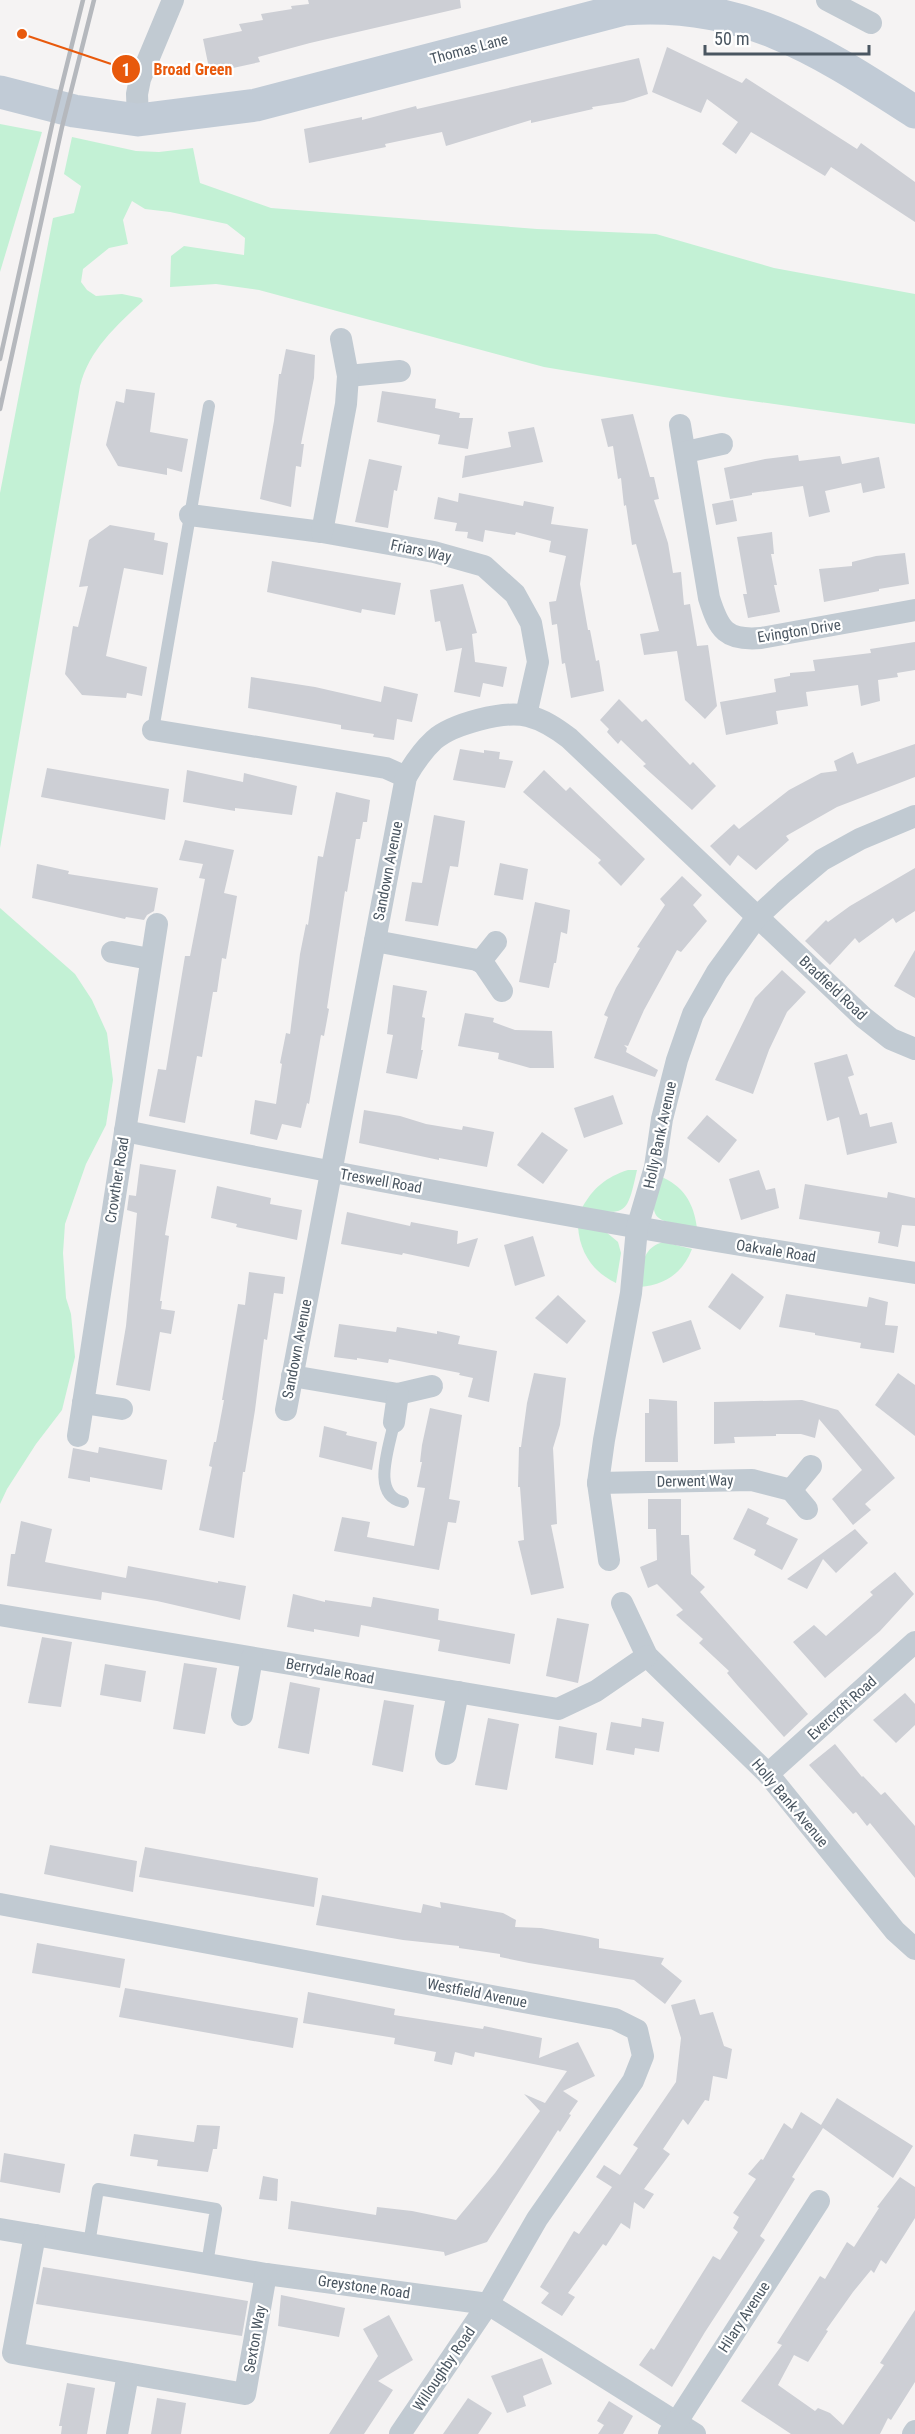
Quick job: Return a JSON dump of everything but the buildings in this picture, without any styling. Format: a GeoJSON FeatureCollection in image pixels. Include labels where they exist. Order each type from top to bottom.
{"type":"FeatureCollection","features":[{"type":"Feature","properties":{"kind":"street"},"geometry":{"type":"LineString","coordinates":[[138,120],[137,94],[140,79],[172,0]]}},
{"type":"Feature","properties":{"kind":"street"},"geometry":{"type":"LineString","coordinates":[[826,0],[871,23]]}},
{"type":"Feature","properties":{"kind":"street","name":"Thomas Lane"},"geometry":{"type":"LineString","coordinates":[[0,92],[74,111],[138,120],[256,105],[624,9],[682,2],[746,16],[804,40],[915,112]]}},
{"type":"Feature","properties":{"kind":"street"},"geometry":{"type":"LineString","coordinates":[[322,532],[346,404],[348,376],[341,339]]}},
{"type":"Feature","properties":{"kind":"street"},"geometry":{"type":"LineString","coordinates":[[348,376],[400,370]]}},
{"type":"Feature","properties":{"kind":"street","name":"Evington Drive"},"geometry":{"type":"LineString","coordinates":[[680,425],[710,598],[718,624],[728,634],[742,639],[761,638],[915,610]]}},
{"type":"Feature","properties":{"kind":"street"},"geometry":{"type":"LineString","coordinates":[[686,452],[722,444]]}},
{"type":"Feature","properties":{"kind":"street","name":"Friars Way"},"geometry":{"type":"LineString","coordinates":[[190,515],[322,532],[434,552],[484,566],[515,594],[531,623],[538,662],[526,715]]}},
{"type":"Feature","properties":{"kind":"street","name":"Sandown Avenue"},"geometry":{"type":"LineString","coordinates":[[286,1410],[406,777],[419,754],[436,738],[495,715],[526,715],[547,722],[569,738],[757,917]]}},
{"type":"Feature","properties":{"kind":"street"},"geometry":{"type":"LineString","coordinates":[[153,730],[386,768],[406,777]]}},
{"type":"Feature","properties":{"kind":"street","name":"Holly Bank Avenue"},"geometry":{"type":"LineString","coordinates":[[609,1560],[598,1483],[631,1293],[637,1228],[655,1167],[662,1119],[677,1060],[693,1014],[717,972],[757,917],[822,860],[860,838],[915,816]]}},
{"type":"Feature","properties":{"kind":"street","name":"Bradfield Road"},"geometry":{"type":"LineString","coordinates":[[757,917],[863,1017],[891,1040],[915,1049]]}},
{"type":"Feature","properties":{"kind":"street","name":"Crowther Road"},"geometry":{"type":"LineString","coordinates":[[78,1436],[157,924]]}},
{"type":"Feature","properties":{"kind":"street"},"geometry":{"type":"LineString","coordinates":[[375,941],[480,962],[502,991]]}},
{"type":"Feature","properties":{"kind":"street"},"geometry":{"type":"LineString","coordinates":[[480,962],[496,942]]}},
{"type":"Feature","properties":{"kind":"street"},"geometry":{"type":"LineString","coordinates":[[112,952],[150,959]]}},
{"type":"Feature","properties":{"kind":"street","name":"Treswell Road"},"geometry":{"type":"LineString","coordinates":[[125,1131],[331,1172],[637,1228]]}},
{"type":"Feature","properties":{"kind":"street","name":"Oakvale Road"},"geometry":{"type":"LineString","coordinates":[[637,1228],[915,1273]]}},
{"type":"Feature","properties":{"kind":"street"},"geometry":{"type":"LineString","coordinates":[[292,1376],[398,1394],[432,1386]]}},
{"type":"Feature","properties":{"kind":"street"},"geometry":{"type":"LineString","coordinates":[[394,1422],[398,1394]]}},
{"type":"Feature","properties":{"kind":"street"},"geometry":{"type":"LineString","coordinates":[[83,1403],[122,1409]]}},
{"type":"Feature","properties":{"kind":"street"},"geometry":{"type":"LineString","coordinates":[[807,1509],[791,1490],[811,1466]]}},
{"type":"Feature","properties":{"kind":"street","name":"Derwent Way"},"geometry":{"type":"LineString","coordinates":[[598,1483],[752,1480],[791,1490]]}},
{"type":"Feature","properties":{"kind":"street","name":"Holly Bank Avenue"},"geometry":{"type":"LineString","coordinates":[[622,1603],[647,1656],[768,1774],[895,1931],[912,1940]]}},
{"type":"Feature","properties":{"kind":"street","name":"Berrydale Road"},"geometry":{"type":"LineString","coordinates":[[0,1615],[558,1709],[596,1691],[647,1656]]}},
{"type":"Feature","properties":{"kind":"street","name":"Evercroft Road"},"geometry":{"type":"LineString","coordinates":[[768,1774],[915,1642]]}},
{"type":"Feature","properties":{"kind":"street"},"geometry":{"type":"LineString","coordinates":[[242,1715],[252,1658]]}},
{"type":"Feature","properties":{"kind":"street"},"geometry":{"type":"LineString","coordinates":[[446,1754],[458,1692]]}},
{"type":"Feature","properties":{"kind":"street","name":"Westfield Avenue"},"geometry":{"type":"LineString","coordinates":[[0,1904],[615,2019],[637,2030],[643,2056],[633,2081],[537,2219],[488,2304]]}},
{"type":"Feature","properties":{"kind":"street","name":"Hilary Avenue"},"geometry":{"type":"LineString","coordinates":[[680,2430],[819,2201]]}},
{"type":"Feature","properties":{"kind":"street","name":"Greystone Road"},"geometry":{"type":"LineString","coordinates":[[0,2229],[266,2274],[488,2304],[680,2430]]}},
{"type":"Feature","properties":{"kind":"street","name":"Sexton Way"},"geometry":{"type":"LineString","coordinates":[[34,2235],[13,2353],[245,2394],[266,2274]]}},
{"type":"Feature","properties":{"kind":"street","name":"Willoughby Road"},"geometry":{"type":"LineString","coordinates":[[400,2434],[488,2304]]}},
{"type":"Feature","properties":{"kind":"street"},"geometry":{"type":"LineString","coordinates":[[117,2434],[128,2374]]}},
{"type":"Feature","properties":{"kind":"lane"},"geometry":{"type":"LineString","coordinates":[[153,730],[209,406]]}},
{"type":"Feature","properties":{"kind":"lane"},"geometry":{"type":"LineString","coordinates":[[394,1422],[383,1481],[387,1493],[393,1500],[403,1502]]}},
{"type":"Feature","properties":{"kind":"lane"},"geometry":{"type":"LineString","coordinates":[[89,2244],[99,2189],[216,2209],[207,2264]]}},
{"type":"Feature","properties":{"kind":"green space"},"geometry":{"type":"Polygon","coordinates":[[[0,124],[42,132],[0,272],[0,124]]]}},
{"type":"Feature","properties":{"kind":"green space"},"geometry":{"type":"Polygon","coordinates":[[[72,137],[136,151],[159,152],[193,148],[200,183],[271,208],[537,229],[656,234],[774,268],[915,294],[915,424],[724,397],[544,367],[259,290],[216,284],[170,287],[171,256],[184,246],[244,255],[245,238],[227,224],[145,209],[132,201],[123,220],[128,244],[109,248],[83,269],[81,282],[96,296],[122,294],[141,298],[143,301],[105,339],[90,361],[80,386],[0,848],[0,493],[53,218],[74,213],[81,186],[64,174],[72,137]]]}},
{"type":"Feature","properties":{"kind":"green space"},"geometry":{"type":"Polygon","coordinates":[[[0,908],[75,974],[92,1000],[107,1033],[113,1080],[106,1125],[86,1164],[65,1224],[63,1253],[66,1298],[71,1314],[75,1357],[62,1410],[36,1444],[0,1504],[0,908]]]}},
{"type":"Feature","properties":{"kind":"green space"},"geometry":{"type":"Polygon","coordinates":[[[628,1170],[637,1170],[631,1196],[623,1209],[608,1212],[582,1208],[601,1184],[628,1170]]]}},
{"type":"Feature","properties":{"kind":"green space"},"geometry":{"type":"Polygon","coordinates":[[[659,1176],[675,1184],[686,1196],[697,1228],[671,1223],[657,1216],[654,1203],[659,1176]]]}},
{"type":"Feature","properties":{"kind":"green space"},"geometry":{"type":"Polygon","coordinates":[[[578,1227],[606,1232],[618,1242],[621,1253],[616,1283],[608,1279],[589,1261],[579,1236],[578,1227]]]}},
{"type":"Feature","properties":{"kind":"green space"},"geometry":{"type":"Polygon","coordinates":[[[663,1242],[692,1249],[684,1265],[672,1276],[657,1284],[640,1287],[642,1266],[647,1254],[650,1249],[663,1242]]]}},
{"type":"Feature","properties":{"kind":"railway"},"geometry":{"type":"LineString","coordinates":[[0,359],[52,125],[83,0]]}},
{"type":"Feature","properties":{"kind":"railway"},"geometry":{"type":"LineString","coordinates":[[0,409],[62,127],[94,0]]}},
{"type":"Feature","properties":{"kind":"place","name":"Broad Green"},"geometry":{"type":"Point","coordinates":[22,34]}}]}
